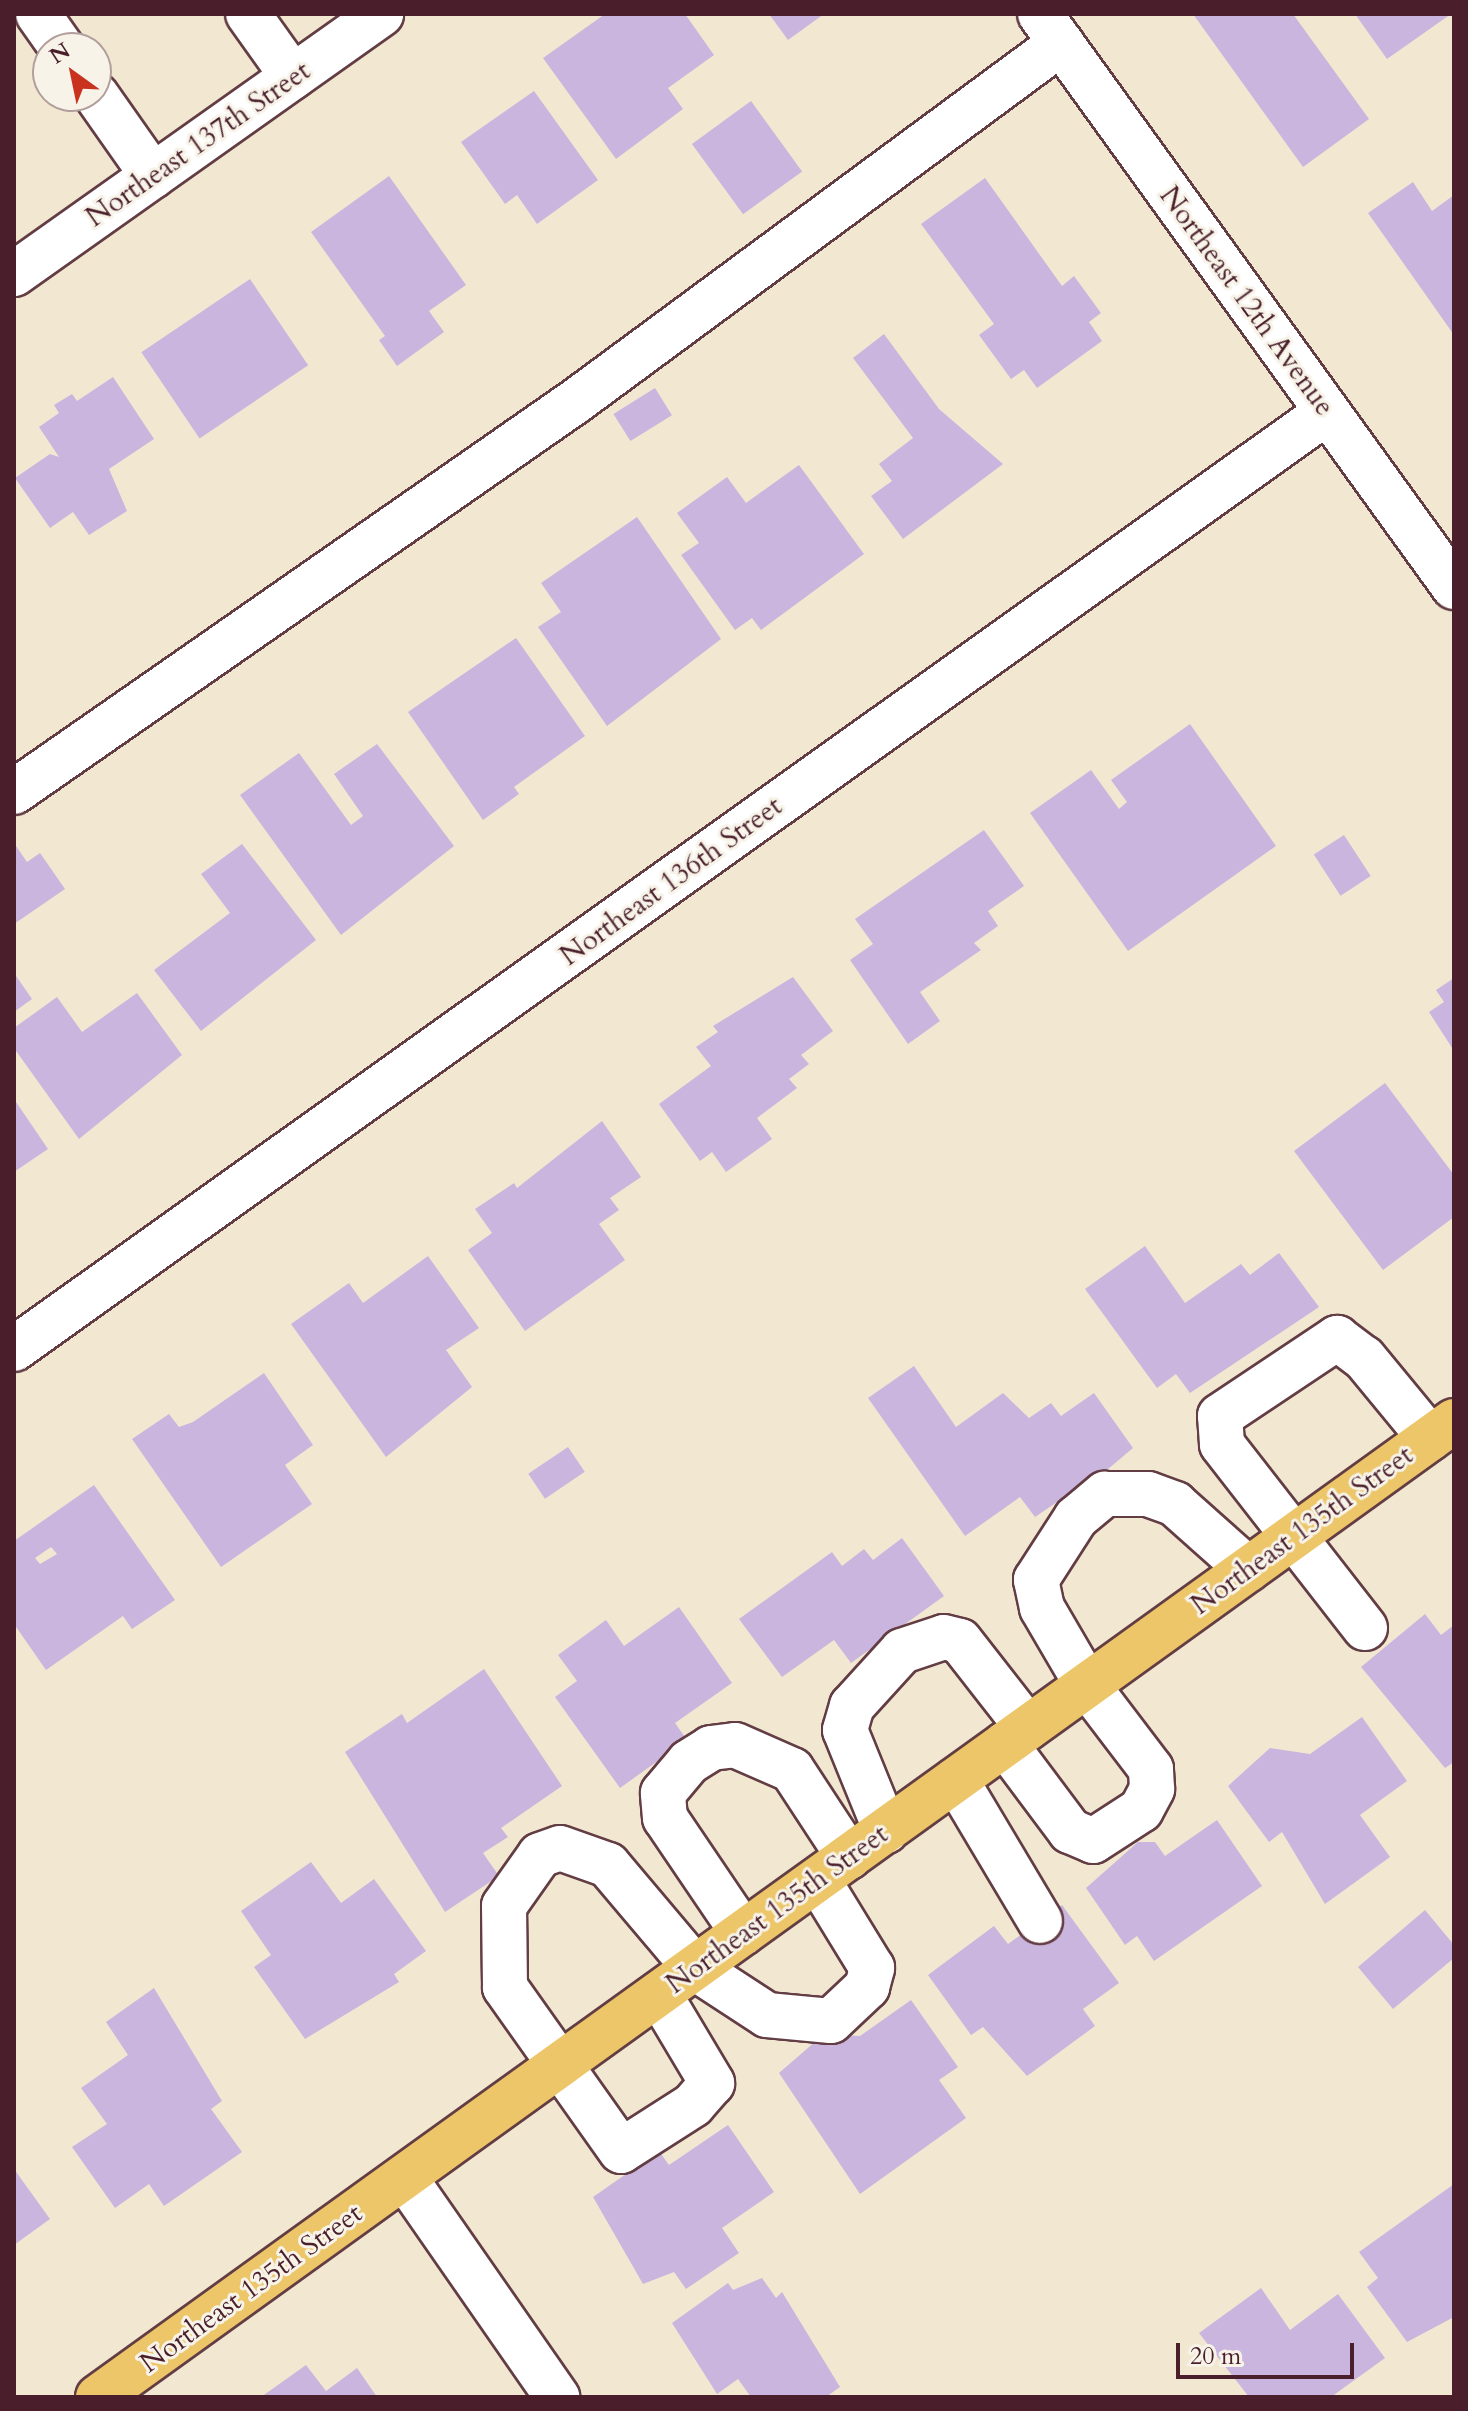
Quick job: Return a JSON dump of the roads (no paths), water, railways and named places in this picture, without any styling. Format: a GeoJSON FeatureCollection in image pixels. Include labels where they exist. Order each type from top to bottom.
{"type":"FeatureCollection","features":[{"type":"Feature","properties":{"kind":"main road","name":"Northeast 135th Street"},"geometry":{"type":"LineString","coordinates":[[98,2397],[1442,1429]]}},
{"type":"Feature","properties":{"kind":"street"},"geometry":{"type":"LineString","coordinates":[[38,14],[51,32]]}},
{"type":"Feature","properties":{"kind":"street"},"geometry":{"type":"LineString","coordinates":[[248,14],[293,77]]}},
{"type":"Feature","properties":{"kind":"street","name":"Northeast 137th Street"},"geometry":{"type":"LineString","coordinates":[[14,274],[381,14]]}},
{"type":"Feature","properties":{"kind":"street"},"geometry":{"type":"LineString","coordinates":[[14,792],[576,401],[1051,29]]}},
{"type":"Feature","properties":{"kind":"street","name":"Northeast 12th Avenue"},"geometry":{"type":"LineString","coordinates":[[1051,29],[1327,412],[1447,562]]}},
{"type":"Feature","properties":{"kind":"street"},"geometry":{"type":"LineString","coordinates":[[108,112],[153,176]]}},
{"type":"Feature","properties":{"kind":"street","name":"Northeast 136th Street"},"geometry":{"type":"LineString","coordinates":[[14,1349],[1327,412]]}},
{"type":"Feature","properties":{"kind":"street"},"geometry":{"type":"LineString","coordinates":[[1365,1628],[1297,1535],[1222,1444],[1220,1416],[1337,1338],[1364,1358],[1442,1429]]}},
{"type":"Feature","properties":{"kind":"street"},"geometry":{"type":"LineString","coordinates":[[886,1831],[845,1730],[852,1706],[902,1651],[944,1637],[960,1641],[1070,1831],[1093,1841],[1141,1810],[1152,1789],[1151,1769],[1087,1685],[1042,1608],[1036,1580],[1076,1518],[1105,1494],[1148,1494],[1175,1504],[1248,1569]]}},
{"type":"Feature","properties":{"kind":"street"},"geometry":{"type":"LineString","coordinates":[[659,1994],[712,2083],[693,2105],[621,2151],[556,2069],[505,1987],[504,1906],[540,1855],[560,1848],[608,1865],[695,1968],[767,2015],[831,2021],[867,1987],[872,1968],[792,1770],[735,1745],[711,1748],[689,1762],[663,1793],[665,1818],[743,1933]]}},
{"type":"Feature","properties":{"kind":"street"},"geometry":{"type":"LineString","coordinates":[[956,1780],[1040,1921]]}},
{"type":"Feature","properties":{"kind":"street"},"geometry":{"type":"LineString","coordinates":[[405,2178],[557,2397]]}}]}
